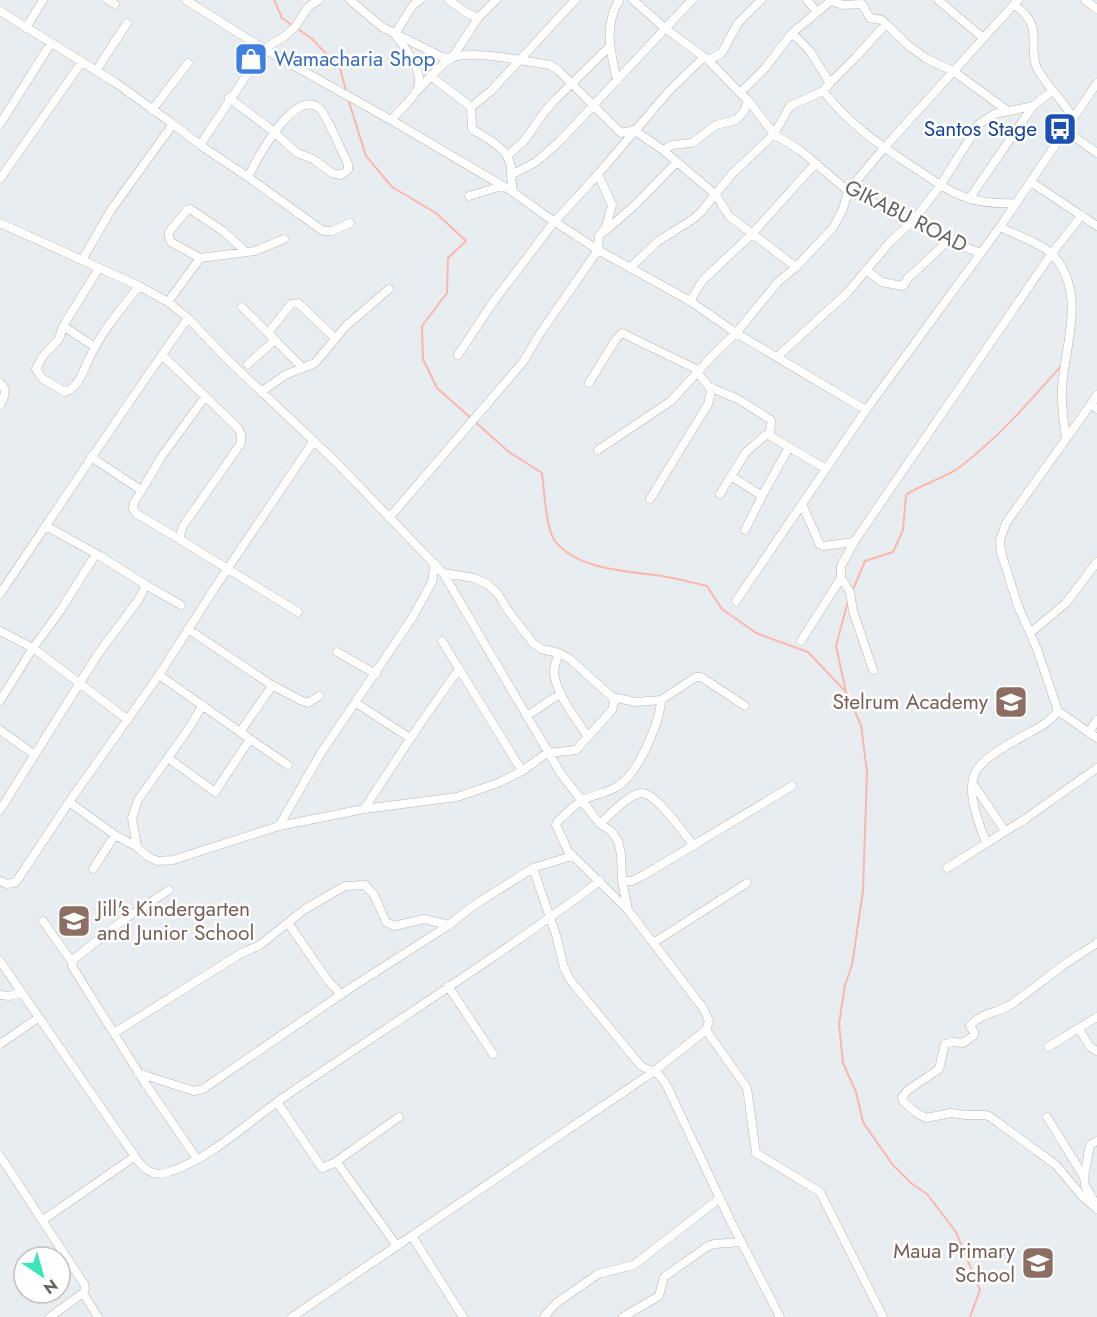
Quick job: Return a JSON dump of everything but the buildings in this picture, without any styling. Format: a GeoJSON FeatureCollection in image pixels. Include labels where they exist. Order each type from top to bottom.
{"type":"FeatureCollection","features":[{"type":"Feature","properties":{"kind":"street"},"geometry":{"type":"LineString","coordinates":[[26,28],[43,0]]}},
{"type":"Feature","properties":{"kind":"street"},"geometry":{"type":"LineString","coordinates":[[186,0],[264,49],[513,192],[598,250],[690,301],[736,333],[866,410]]}},
{"type":"Feature","properties":{"kind":"street"},"geometry":{"type":"LineString","coordinates":[[200,145],[229,98],[264,49],[285,36],[295,27],[308,7],[320,0]]}},
{"type":"Feature","properties":{"kind":"street"},"geometry":{"type":"LineString","coordinates":[[350,0],[382,27],[442,57],[480,56],[550,65],[574,82],[593,107],[621,133],[634,130],[663,150],[716,195],[729,216],[796,267]]}},
{"type":"Feature","properties":{"kind":"street"},"geometry":{"type":"LineString","coordinates":[[395,34],[413,5],[420,0]]}},
{"type":"Feature","properties":{"kind":"street"},"geometry":{"type":"LineString","coordinates":[[449,0],[478,18]]}},
{"type":"Feature","properties":{"kind":"street"},"geometry":{"type":"LineString","coordinates":[[391,120],[416,91],[452,58],[478,18],[496,0]]}},
{"type":"Feature","properties":{"kind":"street"},"geometry":{"type":"LineString","coordinates":[[471,107],[491,91],[575,0]]}},
{"type":"Feature","properties":{"kind":"street"},"geometry":{"type":"LineString","coordinates":[[617,81],[610,46],[610,19],[619,0]]}},
{"type":"Feature","properties":{"kind":"street"},"geometry":{"type":"LineString","coordinates":[[633,0],[666,29],[706,59],[748,100],[774,134]]}},
{"type":"Feature","properties":{"kind":"street"},"geometry":{"type":"LineString","coordinates":[[511,175],[536,162],[593,107],[692,0]]}},
{"type":"Feature","properties":{"kind":"street"},"geometry":{"type":"LineString","coordinates":[[458,355],[491,305],[554,222],[669,91],[706,59],[721,54],[738,23],[761,0]]}},
{"type":"Feature","properties":{"kind":"street"},"geometry":{"type":"LineString","coordinates":[[807,0],[817,12]]}},
{"type":"Feature","properties":{"kind":"street"},"geometry":{"type":"LineString","coordinates":[[938,0],[982,37]]}},
{"type":"Feature","properties":{"kind":"street"},"geometry":{"type":"LineString","coordinates":[[1085,0],[1097,9]]}},
{"type":"Feature","properties":{"kind":"street"},"geometry":{"type":"LineString","coordinates":[[741,93],[765,68],[792,33],[831,1],[843,5],[862,4],[870,18],[882,20],[909,46],[927,59],[953,71],[1008,111]]}},
{"type":"Feature","properties":{"kind":"street"},"geometry":{"type":"LineString","coordinates":[[598,450],[671,401],[736,333],[778,282],[796,267],[833,228],[843,209],[848,191],[884,148],[1016,2],[1031,23],[1033,59],[1052,91],[1068,108],[1073,118]]}},
{"type":"Feature","properties":{"kind":"street"},"geometry":{"type":"LineString","coordinates":[[0,12],[96,71],[323,231],[332,231],[350,223]]}},
{"type":"Feature","properties":{"kind":"street"},"geometry":{"type":"LineString","coordinates":[[96,71],[127,23]]}},
{"type":"Feature","properties":{"kind":"street"},"geometry":{"type":"LineString","coordinates":[[630,267],[657,242],[693,219],[732,174],[774,134],[790,106],[823,91],[886,24]]}},
{"type":"Feature","properties":{"kind":"street"},"geometry":{"type":"LineString","coordinates":[[792,33],[809,50],[830,83]]}},
{"type":"Feature","properties":{"kind":"street"},"geometry":{"type":"LineString","coordinates":[[395,34],[419,74],[420,81],[416,91]]}},
{"type":"Feature","properties":{"kind":"street"},"geometry":{"type":"LineString","coordinates":[[0,124],[51,43]]}},
{"type":"Feature","properties":{"kind":"street"},"geometry":{"type":"LineString","coordinates":[[507,156],[524,141],[545,111],[610,46]]}},
{"type":"Feature","properties":{"kind":"street"},"geometry":{"type":"LineString","coordinates":[[0,178],[81,63]]}},
{"type":"Feature","properties":{"kind":"street"},"geometry":{"type":"LineString","coordinates":[[152,110],[188,63]]}},
{"type":"Feature","properties":{"kind":"street"},"geometry":{"type":"LineString","coordinates":[[432,76],[471,107],[472,129],[505,151],[512,167],[513,192]]}},
{"type":"Feature","properties":{"kind":"street"},"geometry":{"type":"LineString","coordinates":[[736,601],[866,410],[1000,227],[1097,83]]}},
{"type":"Feature","properties":{"kind":"street"},"geometry":{"type":"LineString","coordinates":[[823,91],[839,111],[862,132],[940,186],[969,198],[995,204],[1016,202]]}},
{"type":"Feature","properties":{"kind":"street"},"geometry":{"type":"LineString","coordinates":[[969,198],[1032,106],[1052,91]]}},
{"type":"Feature","properties":{"kind":"street"},"geometry":{"type":"LineString","coordinates":[[229,98],[273,131],[297,153],[313,159],[332,173],[341,175],[348,170],[348,164],[320,109],[311,105],[299,106],[273,131],[248,177]]}},
{"type":"Feature","properties":{"kind":"street"},"geometry":{"type":"LineString","coordinates":[[663,150],[672,145],[692,143],[716,125],[736,120],[744,111],[748,100]]}},
{"type":"Feature","properties":{"kind":"street"},"geometry":{"type":"LineString","coordinates":[[777,357],[848,292],[890,242],[913,221],[940,186],[979,124],[994,114],[1032,106]]}},
{"type":"Feature","properties":{"kind":"street"},"geometry":{"type":"LineString","coordinates":[[82,260],[111,210],[173,124]]}},
{"type":"Feature","properties":{"kind":"street"},"geometry":{"type":"LineString","coordinates":[[1065,130],[1097,153]]}},
{"type":"Feature","properties":{"kind":"street","name":"GIKABU ROAD"},"geometry":{"type":"LineString","coordinates":[[774,134],[801,151],[848,191],[913,221],[948,241],[981,253]]}},
{"type":"Feature","properties":{"kind":"street"},"geometry":{"type":"LineString","coordinates":[[599,236],[625,214],[677,162]]}},
{"type":"Feature","properties":{"kind":"street"},"geometry":{"type":"LineString","coordinates":[[690,301],[703,280],[752,234],[815,164]]}},
{"type":"Feature","properties":{"kind":"street"},"geometry":{"type":"LineString","coordinates":[[598,174],[612,205],[625,214]]}},
{"type":"Feature","properties":{"kind":"street"},"geometry":{"type":"LineString","coordinates":[[1031,182],[1097,226]]}},
{"type":"Feature","properties":{"kind":"street"},"geometry":{"type":"LineString","coordinates":[[469,196],[502,186]]}},
{"type":"Feature","properties":{"kind":"street"},"geometry":{"type":"LineString","coordinates":[[389,518],[523,362],[539,334],[598,250],[599,236],[606,227],[612,205]]}},
{"type":"Feature","properties":{"kind":"street"},"geometry":{"type":"LineString","coordinates":[[246,252],[224,231],[190,209],[169,232],[168,237],[171,242],[200,258],[246,252],[264,248],[284,239]]}},
{"type":"Feature","properties":{"kind":"street"},"geometry":{"type":"LineString","coordinates":[[801,641],[841,578],[841,566],[854,542],[1052,254],[1082,215]]}},
{"type":"Feature","properties":{"kind":"street"},"geometry":{"type":"LineString","coordinates":[[0,223],[139,286],[168,302],[188,318],[435,564],[443,573],[547,753],[600,824],[611,831],[618,841],[621,854],[621,881],[628,910]]}},
{"type":"Feature","properties":{"kind":"street"},"geometry":{"type":"LineString","coordinates":[[1000,227],[1052,254],[1070,288],[1071,330],[1062,389],[1066,439]]}},
{"type":"Feature","properties":{"kind":"street"},"geometry":{"type":"LineString","coordinates":[[866,270],[882,282],[903,286],[907,279],[948,241]]}},
{"type":"Feature","properties":{"kind":"street"},"geometry":{"type":"LineString","coordinates":[[168,302],[200,258]]}},
{"type":"Feature","properties":{"kind":"street"},"geometry":{"type":"LineString","coordinates":[[99,268],[63,326],[58,339],[43,356],[36,369],[42,379],[65,392],[77,383],[95,347],[139,286]]}},
{"type":"Feature","properties":{"kind":"street"},"geometry":{"type":"LineString","coordinates":[[261,392],[285,375],[315,363],[366,308],[389,289]]}},
{"type":"Feature","properties":{"kind":"street"},"geometry":{"type":"LineString","coordinates":[[268,333],[291,304],[298,303],[335,339]]}},
{"type":"Feature","properties":{"kind":"street"},"geometry":{"type":"LineString","coordinates":[[242,307],[303,368]]}},
{"type":"Feature","properties":{"kind":"street"},"geometry":{"type":"LineString","coordinates":[[0,594],[68,496],[91,457],[188,318]]}},
{"type":"Feature","properties":{"kind":"street"},"geometry":{"type":"LineString","coordinates":[[63,326],[95,347]]}},
{"type":"Feature","properties":{"kind":"street"},"geometry":{"type":"LineString","coordinates":[[589,383],[622,333],[698,371],[702,380],[712,388],[738,399],[771,420],[770,435]]}},
{"type":"Feature","properties":{"kind":"street"},"geometry":{"type":"LineString","coordinates":[[248,364],[274,340]]}},
{"type":"Feature","properties":{"kind":"street"},"geometry":{"type":"LineString","coordinates":[[162,355],[238,428],[241,434],[241,443],[183,526],[179,538]]}},
{"type":"Feature","properties":{"kind":"street"},"geometry":{"type":"LineString","coordinates":[[0,383],[5,388],[1,404]]}},
{"type":"Feature","properties":{"kind":"street"},"geometry":{"type":"LineString","coordinates":[[650,499],[708,404],[712,388]]}},
{"type":"Feature","properties":{"kind":"street"},"geometry":{"type":"LineString","coordinates":[[1097,395],[1094,407],[1052,456],[1006,523],[1000,540],[1008,575],[1058,711],[1097,738]]}},
{"type":"Feature","properties":{"kind":"street"},"geometry":{"type":"LineString","coordinates":[[205,397],[162,456],[141,490],[133,509],[147,520],[298,612]]}},
{"type":"Feature","properties":{"kind":"street"},"geometry":{"type":"LineString","coordinates":[[720,494],[746,452],[763,436],[770,435],[826,469]]}},
{"type":"Feature","properties":{"kind":"street"},"geometry":{"type":"LineString","coordinates":[[0,881],[7,884],[16,882],[69,802],[159,675],[313,442]]}},
{"type":"Feature","properties":{"kind":"street"},"geometry":{"type":"LineString","coordinates":[[745,530],[789,447]]}},
{"type":"Feature","properties":{"kind":"street"},"geometry":{"type":"LineString","coordinates":[[91,457],[141,490]]}},
{"type":"Feature","properties":{"kind":"street"},"geometry":{"type":"LineString","coordinates":[[731,476],[762,496]]}},
{"type":"Feature","properties":{"kind":"street"},"geometry":{"type":"LineString","coordinates":[[802,504],[820,545],[854,542]]}},
{"type":"Feature","properties":{"kind":"street"},"geometry":{"type":"LineString","coordinates":[[46,526],[181,605]]}},
{"type":"Feature","properties":{"kind":"street"},"geometry":{"type":"LineString","coordinates":[[0,701],[96,554]]}},
{"type":"Feature","properties":{"kind":"street"},"geometry":{"type":"LineString","coordinates":[[1030,633],[1066,603],[1097,562]]}},
{"type":"Feature","properties":{"kind":"street"},"geometry":{"type":"LineString","coordinates":[[279,826],[321,753],[425,598],[432,582],[435,564]]}},
{"type":"Feature","properties":{"kind":"street"},"geometry":{"type":"LineString","coordinates":[[69,802],[147,856],[157,861],[173,860],[279,826],[364,809],[457,796],[498,783],[522,771],[547,753],[576,750],[612,710],[614,703],[612,697],[578,665],[559,653],[541,648],[528,638],[498,594],[487,584],[474,578],[443,573]]}},
{"type":"Feature","properties":{"kind":"street"},"geometry":{"type":"LineString","coordinates":[[841,578],[850,592],[853,611],[873,670]]}},
{"type":"Feature","properties":{"kind":"street"},"geometry":{"type":"LineString","coordinates":[[0,810],[98,654],[139,599],[146,585]]}},
{"type":"Feature","properties":{"kind":"street"},"geometry":{"type":"LineString","coordinates":[[188,628],[270,684],[308,703],[319,696]]}},
{"type":"Feature","properties":{"kind":"street"},"geometry":{"type":"LineString","coordinates":[[0,631],[33,648],[128,720]]}},
{"type":"Feature","properties":{"kind":"street"},"geometry":{"type":"LineString","coordinates":[[442,641],[522,771]]}},
{"type":"Feature","properties":{"kind":"street"},"geometry":{"type":"LineString","coordinates":[[337,652],[376,674]]}},
{"type":"Feature","properties":{"kind":"street"},"geometry":{"type":"LineString","coordinates":[[559,653],[554,670],[561,693],[588,737]]}},
{"type":"Feature","properties":{"kind":"street"},"geometry":{"type":"LineString","coordinates":[[364,809],[410,738],[459,669]]}},
{"type":"Feature","properties":{"kind":"street"},"geometry":{"type":"LineString","coordinates":[[159,675],[288,765]]}},
{"type":"Feature","properties":{"kind":"street"},"geometry":{"type":"LineString","coordinates":[[612,697],[636,702],[662,700],[696,676],[745,706]]}},
{"type":"Feature","properties":{"kind":"street"},"geometry":{"type":"LineString","coordinates":[[240,732],[270,689],[270,684]]}},
{"type":"Feature","properties":{"kind":"street"},"geometry":{"type":"LineString","coordinates":[[527,716],[561,693]]}},
{"type":"Feature","properties":{"kind":"street"},"geometry":{"type":"LineString","coordinates":[[292,1317],[653,1072],[706,1030],[709,1021],[703,1008],[628,910],[572,856],[564,845],[556,825],[582,801],[608,792],[620,786],[627,779],[655,729],[662,700]]}},
{"type":"Feature","properties":{"kind":"street"},"geometry":{"type":"LineString","coordinates":[[356,703],[410,738]]}},
{"type":"Feature","properties":{"kind":"street"},"geometry":{"type":"LineString","coordinates":[[137,847],[132,818],[138,800],[187,732],[203,705]]}},
{"type":"Feature","properties":{"kind":"street"},"geometry":{"type":"LineString","coordinates":[[986,842],[974,802],[974,776],[979,767],[999,750],[1051,720],[1058,711]]}},
{"type":"Feature","properties":{"kind":"street"},"geometry":{"type":"LineString","coordinates":[[1089,732],[1097,720]]}},
{"type":"Feature","properties":{"kind":"street"},"geometry":{"type":"LineString","coordinates":[[0,730],[35,755]]}},
{"type":"Feature","properties":{"kind":"street"},"geometry":{"type":"LineString","coordinates":[[168,758],[215,792],[250,739]]}},
{"type":"Feature","properties":{"kind":"street"},"geometry":{"type":"LineString","coordinates":[[947,868],[1025,819],[1097,768]]}},
{"type":"Feature","properties":{"kind":"street"},"geometry":{"type":"LineString","coordinates":[[973,784],[1005,831]]}},
{"type":"Feature","properties":{"kind":"street"},"geometry":{"type":"LineString","coordinates":[[621,881],[632,881],[792,786]]}},
{"type":"Feature","properties":{"kind":"street"},"geometry":{"type":"LineString","coordinates":[[600,824],[612,811],[635,795],[649,794],[694,846]]}},
{"type":"Feature","properties":{"kind":"street"},"geometry":{"type":"LineString","coordinates":[[93,869],[115,836]]}},
{"type":"Feature","properties":{"kind":"street"},"geometry":{"type":"LineString","coordinates":[[138,1073],[194,1091],[199,1090],[533,868],[572,856]]}},
{"type":"Feature","properties":{"kind":"street"},"geometry":{"type":"LineString","coordinates":[[533,868],[564,968],[571,981],[642,1066],[661,1077],[666,1084],[741,1242],[780,1317]]}},
{"type":"Feature","properties":{"kind":"street"},"geometry":{"type":"LineString","coordinates":[[0,961],[134,1157],[144,1168],[153,1173],[163,1173],[197,1159],[277,1102],[550,918],[600,881]]}},
{"type":"Feature","properties":{"kind":"street"},"geometry":{"type":"LineString","coordinates":[[653,943],[747,883]]}},
{"type":"Feature","properties":{"kind":"street"},"geometry":{"type":"LineString","coordinates":[[114,1033],[240,954],[260,945],[305,909],[345,886],[364,885],[374,895],[386,922],[394,926],[424,919],[449,925]]}},
{"type":"Feature","properties":{"kind":"street"},"geometry":{"type":"LineString","coordinates":[[72,962],[126,918],[169,890]]}},
{"type":"Feature","properties":{"kind":"street"},"geometry":{"type":"LineString","coordinates":[[42,921],[72,962],[72,966],[138,1073],[197,1159]]}},
{"type":"Feature","properties":{"kind":"street"},"geometry":{"type":"LineString","coordinates":[[288,923],[329,982],[341,994]]}},
{"type":"Feature","properties":{"kind":"street"},"geometry":{"type":"LineString","coordinates":[[1097,944],[1007,1007],[994,1010],[988,1016],[974,1022],[970,1026],[974,1035],[963,1043],[945,1044],[939,1069],[908,1090],[902,1098],[915,1112],[926,1118],[951,1113],[989,1116],[1056,1165],[1082,1196],[1097,1208]]}},
{"type":"Feature","properties":{"kind":"street"},"geometry":{"type":"LineString","coordinates":[[448,986],[493,1054]]}},
{"type":"Feature","properties":{"kind":"street"},"geometry":{"type":"LineString","coordinates":[[0,995],[9,996],[21,993]]}},
{"type":"Feature","properties":{"kind":"street"},"geometry":{"type":"LineString","coordinates":[[1048,1047],[1097,1017]]}},
{"type":"Feature","properties":{"kind":"street"},"geometry":{"type":"LineString","coordinates":[[0,1044],[38,1018]]}},
{"type":"Feature","properties":{"kind":"street"},"geometry":{"type":"LineString","coordinates":[[1079,1029],[1090,1047],[1097,1051]]}},
{"type":"Feature","properties":{"kind":"street"},"geometry":{"type":"LineString","coordinates":[[706,1030],[747,1088],[756,1153],[820,1192],[883,1317]]}},
{"type":"Feature","properties":{"kind":"street"},"geometry":{"type":"LineString","coordinates":[[277,1102],[322,1168],[334,1163],[399,1118]]}},
{"type":"Feature","properties":{"kind":"street"},"geometry":{"type":"LineString","coordinates":[[1047,1117],[1084,1177]]}},
{"type":"Feature","properties":{"kind":"street"},"geometry":{"type":"LineString","coordinates":[[1097,1141],[1090,1145],[1084,1177],[1085,1186],[1097,1208]]}},
{"type":"Feature","properties":{"kind":"street"},"geometry":{"type":"LineString","coordinates":[[0,1156],[86,1288],[83,1293],[50,1317]]}},
{"type":"Feature","properties":{"kind":"street"},"geometry":{"type":"LineString","coordinates":[[43,1220],[134,1157]]}},
{"type":"Feature","properties":{"kind":"street"},"geometry":{"type":"LineString","coordinates":[[334,1163],[338,1164],[397,1246]]}},
{"type":"Feature","properties":{"kind":"street"},"geometry":{"type":"LineString","coordinates":[[544,1317],[555,1304],[598,1274],[634,1265],[720,1198]]}},
{"type":"Feature","properties":{"kind":"street"},"geometry":{"type":"LineString","coordinates":[[412,1236],[464,1317]]}},
{"type":"Feature","properties":{"kind":"street"},"geometry":{"type":"LineString","coordinates":[[623,1317],[659,1296],[664,1277],[701,1251],[714,1244],[741,1242]]}},
{"type":"Feature","properties":{"kind":"street"},"geometry":{"type":"LineString","coordinates":[[83,1293],[98,1317]]}},
{"type":"Feature","properties":{"kind":"waterway"},"geometry":{"type":"LineString","coordinates":[[274,0],[282,18],[293,26]]}},
{"type":"Feature","properties":{"kind":"waterway"},"geometry":{"type":"LineString","coordinates":[[298,29],[311,38],[340,68],[346,91]]}},
{"type":"Feature","properties":{"kind":"waterway"},"geometry":{"type":"LineString","coordinates":[[348,99],[366,156],[392,187],[436,213],[466,241],[448,258],[447,293],[422,326],[423,359],[437,388],[509,452],[542,473],[547,519],[555,541],[565,551],[591,564],[707,586],[722,609],[756,633],[808,652],[846,692],[861,725],[867,772],[863,891],[852,965],[845,985],[839,1024],[843,1063],[856,1092],[863,1122],[892,1164],[911,1183],[927,1194],[956,1232],[980,1290],[970,1317]]}},
{"type":"Feature","properties":{"kind":"waterway"},"geometry":{"type":"LineString","coordinates":[[852,592],[865,561],[893,552],[903,530],[906,495],[954,471],[974,456],[1013,419],[1062,365]]}},
{"type":"Feature","properties":{"kind":"waterway"},"geometry":{"type":"LineString","coordinates":[[846,692],[836,646],[848,601]]}},
{"type":"Feature","properties":{"kind":"place","name":"Wamacharia Shop"},"geometry":{"type":"Point","coordinates":[251,59]}},
{"type":"Feature","properties":{"kind":"place","name":"Santos Stage"},"geometry":{"type":"Point","coordinates":[1060,129]}},
{"type":"Feature","properties":{"kind":"place","name":"Stelrum Academy"},"geometry":{"type":"Point","coordinates":[1011,702]}},
{"type":"Feature","properties":{"kind":"place","name":"Jill's Kindergarten and Junior School"},"geometry":{"type":"Point","coordinates":[74,921]}},
{"type":"Feature","properties":{"kind":"place","name":"Maua Primary School"},"geometry":{"type":"Point","coordinates":[1038,1263]}}]}
